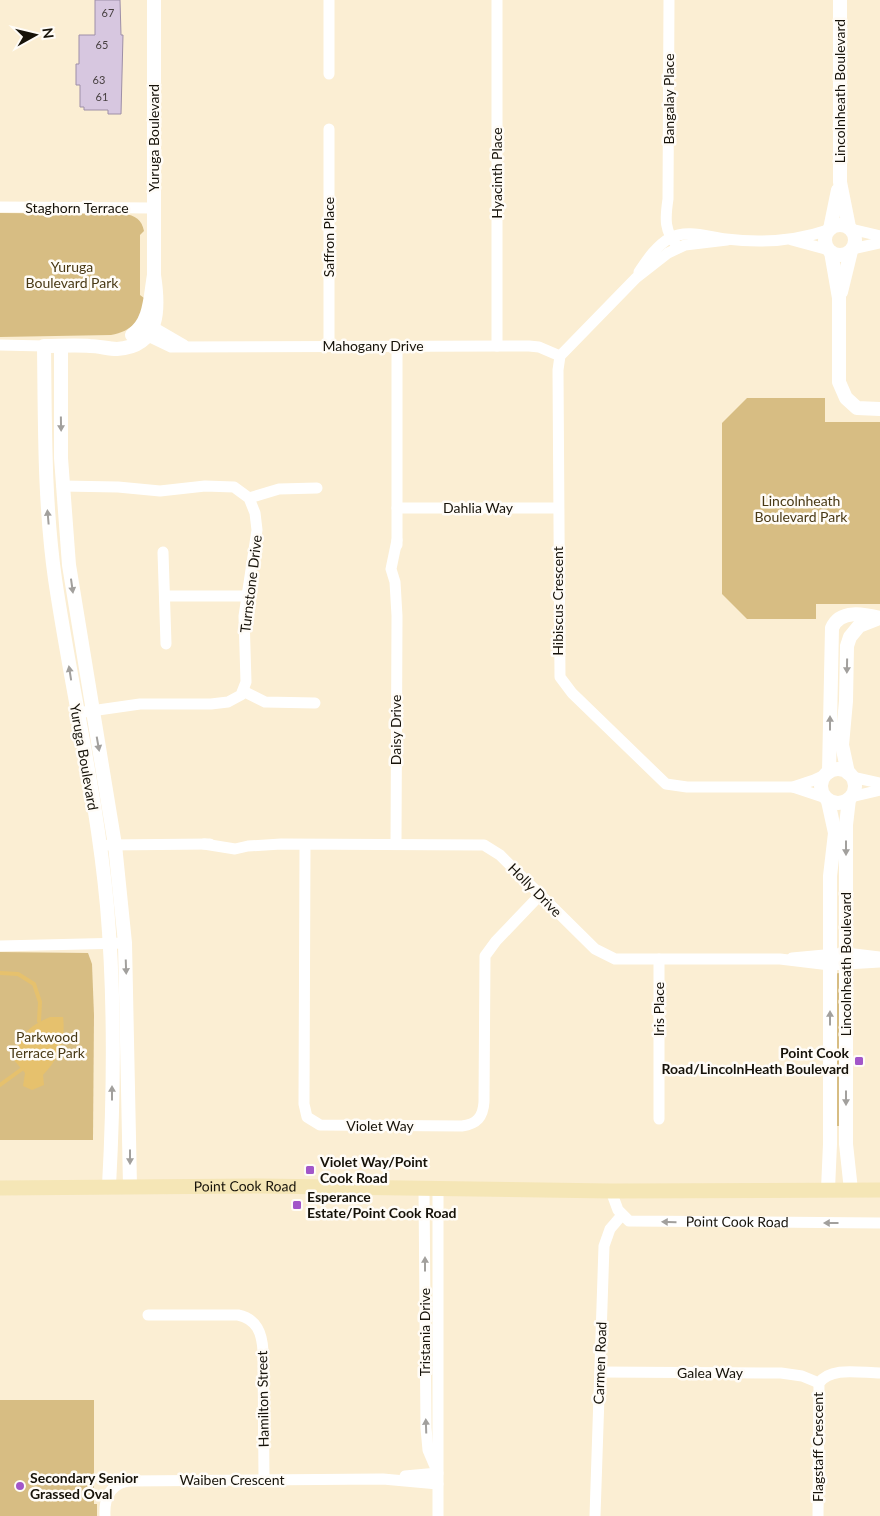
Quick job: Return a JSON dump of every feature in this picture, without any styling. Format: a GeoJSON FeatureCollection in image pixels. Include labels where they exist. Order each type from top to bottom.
{"type":"FeatureCollection","features":[{"type":"Feature","properties":{"kind":"main road","name":"Point Cook Road"},"geometry":{"type":"LineString","coordinates":[[0,1188],[130,1186],[610,1191],[880,1190]]}},
{"type":"Feature","properties":{"kind":"street","name":"Yuruga Boulevard"},"geometry":{"type":"LineString","coordinates":[[147,329],[158,309],[154,275],[154,0]]}},
{"type":"Feature","properties":{"kind":"street"},"geometry":{"type":"LineString","coordinates":[[329,0],[329,74]]}},
{"type":"Feature","properties":{"kind":"street","name":"Hyacinth Place"},"geometry":{"type":"LineString","coordinates":[[497,0],[497,346]]}},
{"type":"Feature","properties":{"kind":"street","name":"Bangalay Place"},"geometry":{"type":"LineString","coordinates":[[670,0],[668,199],[675,240]]}},
{"type":"Feature","properties":{"kind":"street","name":"Lincolnheath Boulevard"},"geometry":{"type":"LineString","coordinates":[[840,0],[840,182],[850,228]]}},
{"type":"Feature","properties":{"kind":"street","name":"Saffron Place"},"geometry":{"type":"LineString","coordinates":[[328,346],[329,129]]}},
{"type":"Feature","properties":{"kind":"street","name":"Lincolnheath Boulevard"},"geometry":{"type":"LineString","coordinates":[[829,229],[840,182]]}},
{"type":"Feature","properties":{"kind":"street","name":"Staghorn Terrace"},"geometry":{"type":"LineString","coordinates":[[0,207],[154,208]]}},
{"type":"Feature","properties":{"kind":"street"},"geometry":{"type":"LineString","coordinates":[[791,240],[841,224],[880,236]]}},
{"type":"Feature","properties":{"kind":"street"},"geometry":{"type":"LineString","coordinates":[[840,298],[855,239],[850,228]]}},
{"type":"Feature","properties":{"kind":"street"},"geometry":{"type":"LineString","coordinates":[[829,229],[825,240],[830,251],[840,298],[839,382],[846,398],[857,408],[880,409]]}},
{"type":"Feature","properties":{"kind":"street"},"geometry":{"type":"LineString","coordinates":[[560,356],[675,240],[791,240],[841,256],[852,250],[880,243]]}},
{"type":"Feature","properties":{"kind":"street"},"geometry":{"type":"LineString","coordinates":[[0,345],[90,346],[111,349],[126,347],[147,329]]}},
{"type":"Feature","properties":{"kind":"street","name":"Mahogany Drive"},"geometry":{"type":"LineString","coordinates":[[147,329],[184,345],[539,347],[560,356]]}},
{"type":"Feature","properties":{"kind":"street","name":"Yuruga Boulevard"},"geometry":{"type":"LineString","coordinates":[[44,346],[45,453],[50,536],[99,846],[109,944],[112,1112],[109,1186]]}},
{"type":"Feature","properties":{"kind":"street","name":"Yuruga Boulevard"},"geometry":{"type":"LineString","coordinates":[[61,346],[62,486],[69,565],[115,845],[126,943],[130,1186]]}},
{"type":"Feature","properties":{"kind":"street","name":"Daisy Drive"},"geometry":{"type":"LineString","coordinates":[[396,346],[397,540],[401,579],[396,616],[396,844]]}},
{"type":"Feature","properties":{"kind":"street","name":"Hibiscus Crescent"},"geometry":{"type":"LineString","coordinates":[[560,356],[558,370],[558,660],[560,677],[566,686],[666,784],[687,787],[793,787],[828,773]]}},
{"type":"Feature","properties":{"kind":"street"},"geometry":{"type":"LineString","coordinates":[[62,486],[118,487],[160,492],[205,486],[226,486],[240,490],[249,498],[279,489],[317,488]]}},
{"type":"Feature","properties":{"kind":"street","name":"Turnstone Drive"},"geometry":{"type":"LineString","coordinates":[[243,691],[247,676],[244,635],[247,596],[257,530],[255,513],[249,498]]}},
{"type":"Feature","properties":{"kind":"street","name":"Dahlia Way"},"geometry":{"type":"LineString","coordinates":[[397,508],[558,508]]}},
{"type":"Feature","properties":{"kind":"street"},"geometry":{"type":"LineString","coordinates":[[164,552],[166,644]]}},
{"type":"Feature","properties":{"kind":"street"},"geometry":{"type":"LineString","coordinates":[[166,596],[247,596]]}},
{"type":"Feature","properties":{"kind":"street"},"geometry":{"type":"LineString","coordinates":[[828,773],[832,628],[839,619],[848,615],[863,614],[880,618]]}},
{"type":"Feature","properties":{"kind":"street"},"geometry":{"type":"LineString","coordinates":[[850,798],[855,787],[842,745],[850,637],[858,626],[880,618]]}},
{"type":"Feature","properties":{"kind":"street"},"geometry":{"type":"LineString","coordinates":[[832,628],[850,637]]}},
{"type":"Feature","properties":{"kind":"street"},"geometry":{"type":"LineString","coordinates":[[77,713],[140,704],[210,704],[234,700],[243,691],[264,702],[315,703]]}},
{"type":"Feature","properties":{"kind":"street"},"geometry":{"type":"LineString","coordinates":[[880,783],[850,775],[838,769],[828,773],[821,783],[822,794],[827,799],[839,804],[850,798],[880,790]]}},
{"type":"Feature","properties":{"kind":"street","name":"Hibiscus Crescent"},"geometry":{"type":"LineString","coordinates":[[793,787],[827,799]]}},
{"type":"Feature","properties":{"kind":"street","name":"Lincolnheath Boulevard"},"geometry":{"type":"LineString","coordinates":[[850,798],[846,825],[846,1144],[851,1190]]}},
{"type":"Feature","properties":{"kind":"street","name":"Lincolnheath Boulevard"},"geometry":{"type":"LineString","coordinates":[[827,799],[835,833],[830,864],[830,1144],[828,1189]]}},
{"type":"Feature","properties":{"kind":"street","name":"Holly Drive"},"geometry":{"type":"LineString","coordinates":[[99,846],[204,844],[235,849],[248,846],[281,844],[477,844],[488,847],[500,855],[602,954],[615,959],[846,959]]}},
{"type":"Feature","properties":{"kind":"street","name":"Violet Way"},"geometry":{"type":"LineString","coordinates":[[305,845],[304,1104],[307,1116],[320,1125],[462,1126],[472,1124],[480,1119],[484,1102],[485,956],[496,941],[540,895]]}},
{"type":"Feature","properties":{"kind":"street"},"geometry":{"type":"LineString","coordinates":[[0,946],[126,943]]}},
{"type":"Feature","properties":{"kind":"street"},"geometry":{"type":"LineString","coordinates":[[846,959],[880,957]]}},
{"type":"Feature","properties":{"kind":"street","name":"Iris Place"},"geometry":{"type":"LineString","coordinates":[[659,959],[659,1119]]}},
{"type":"Feature","properties":{"kind":"street"},"geometry":{"type":"LineString","coordinates":[[846,959],[880,962]]}},
{"type":"Feature","properties":{"kind":"street","name":"Tristania Drive"},"geometry":{"type":"LineString","coordinates":[[431,1189],[440,1455],[438,1516]]}},
{"type":"Feature","properties":{"kind":"street"},"geometry":{"type":"LineString","coordinates":[[610,1191],[622,1215]]}},
{"type":"Feature","properties":{"kind":"street","name":"Point Cook Road"},"geometry":{"type":"LineString","coordinates":[[622,1215],[629,1221],[636,1222],[880,1223]]}},
{"type":"Feature","properties":{"kind":"street","name":"Carmen Road"},"geometry":{"type":"LineString","coordinates":[[595,1516],[604,1246],[610,1229],[622,1215]]}},
{"type":"Feature","properties":{"kind":"street","name":"Hamilton Street"},"geometry":{"type":"LineString","coordinates":[[148,1315],[232,1314],[243,1316],[253,1321],[261,1336],[263,1351],[264,1480]]}},
{"type":"Feature","properties":{"kind":"street","name":"Galea Way"},"geometry":{"type":"LineString","coordinates":[[600,1372],[781,1373],[802,1376],[818,1383]]}},
{"type":"Feature","properties":{"kind":"street","name":"Flagstaff Crescent"},"geometry":{"type":"LineString","coordinates":[[818,1516],[818,1383],[823,1377],[831,1373],[880,1373]]}},
{"type":"Feature","properties":{"kind":"street","name":"Waiben Crescent"},"geometry":{"type":"LineString","coordinates":[[105,1516],[107,1496],[114,1487],[124,1481],[438,1478]]}},
{"type":"Feature","properties":{"kind":"green space","name":"Yuruga Boulevard Park"},"geometry":{"type":"Polygon","coordinates":[[[0,213],[124,214],[137,219],[142,224],[144,231],[140,235],[140,295],[144,298],[139,318],[125,331],[111,335],[0,337],[0,213]]]}},
{"type":"Feature","properties":{"kind":"green space","name":"Lincolnheath Boulevard Park"},"geometry":{"type":"Polygon","coordinates":[[[747,398],[825,398],[825,422],[880,422],[880,604],[816,604],[816,619],[747,619],[722,594],[722,423],[747,398]]]}},
{"type":"Feature","properties":{"kind":"green space","name":"Parkwood Terrace Park"},"geometry":{"type":"Polygon","coordinates":[[[0,952],[88,953],[92,964],[94,1015],[93,1140],[0,1140],[0,952]]]}},
{"type":"Feature","properties":{"kind":"green space"},"geometry":{"type":"Polygon","coordinates":[[[836,974],[841,974],[842,1126],[833,1126],[836,974]]]}},
{"type":"Feature","properties":{"kind":"green space"},"geometry":{"type":"Polygon","coordinates":[[[0,1400],[94,1400],[94,1504],[97,1504],[97,1516],[0,1516],[0,1400]]]}},
{"type":"Feature","properties":{"kind":"shaded area"},"geometry":{"type":"Polygon","coordinates":[[[50,1017],[63,1017],[62,1041],[57,1056],[43,1075],[44,1085],[32,1090],[23,1086],[25,1073],[13,1059],[26,1033],[35,1025],[50,1017]]]}},
{"type":"Feature","properties":{"kind":"building"},"geometry":{"type":"Polygon","coordinates":[[[95,0],[120,0],[121,35],[123,35],[121,114],[108,114],[108,110],[84,110],[84,107],[80,107],[80,85],[76,85],[76,64],[79,64],[79,35],[95,35],[95,0]]]}},
{"type":"Feature","properties":{"kind":"waterway"},"geometry":{"type":"LineString","coordinates":[[0,973],[18,974],[34,984],[40,1002],[39,1021]]}},
{"type":"Feature","properties":{"kind":"waterway"},"geometry":{"type":"LineString","coordinates":[[0,1085],[22,1069]]}},
{"type":"Feature","properties":{"kind":"place","name":"Point Cook Road/LincolnHeath Boulevard"},"geometry":{"type":"Point","coordinates":[859,1061]}},
{"type":"Feature","properties":{"kind":"place","name":"Violet Way/Point Cook Road"},"geometry":{"type":"Point","coordinates":[310,1170]}},
{"type":"Feature","properties":{"kind":"place","name":"Esperance Estate/Point Cook Road"},"geometry":{"type":"Point","coordinates":[297,1205]}},
{"type":"Feature","properties":{"kind":"place","name":"Secondary Senior Grassed Oval"},"geometry":{"type":"Point","coordinates":[20,1486]}}]}
